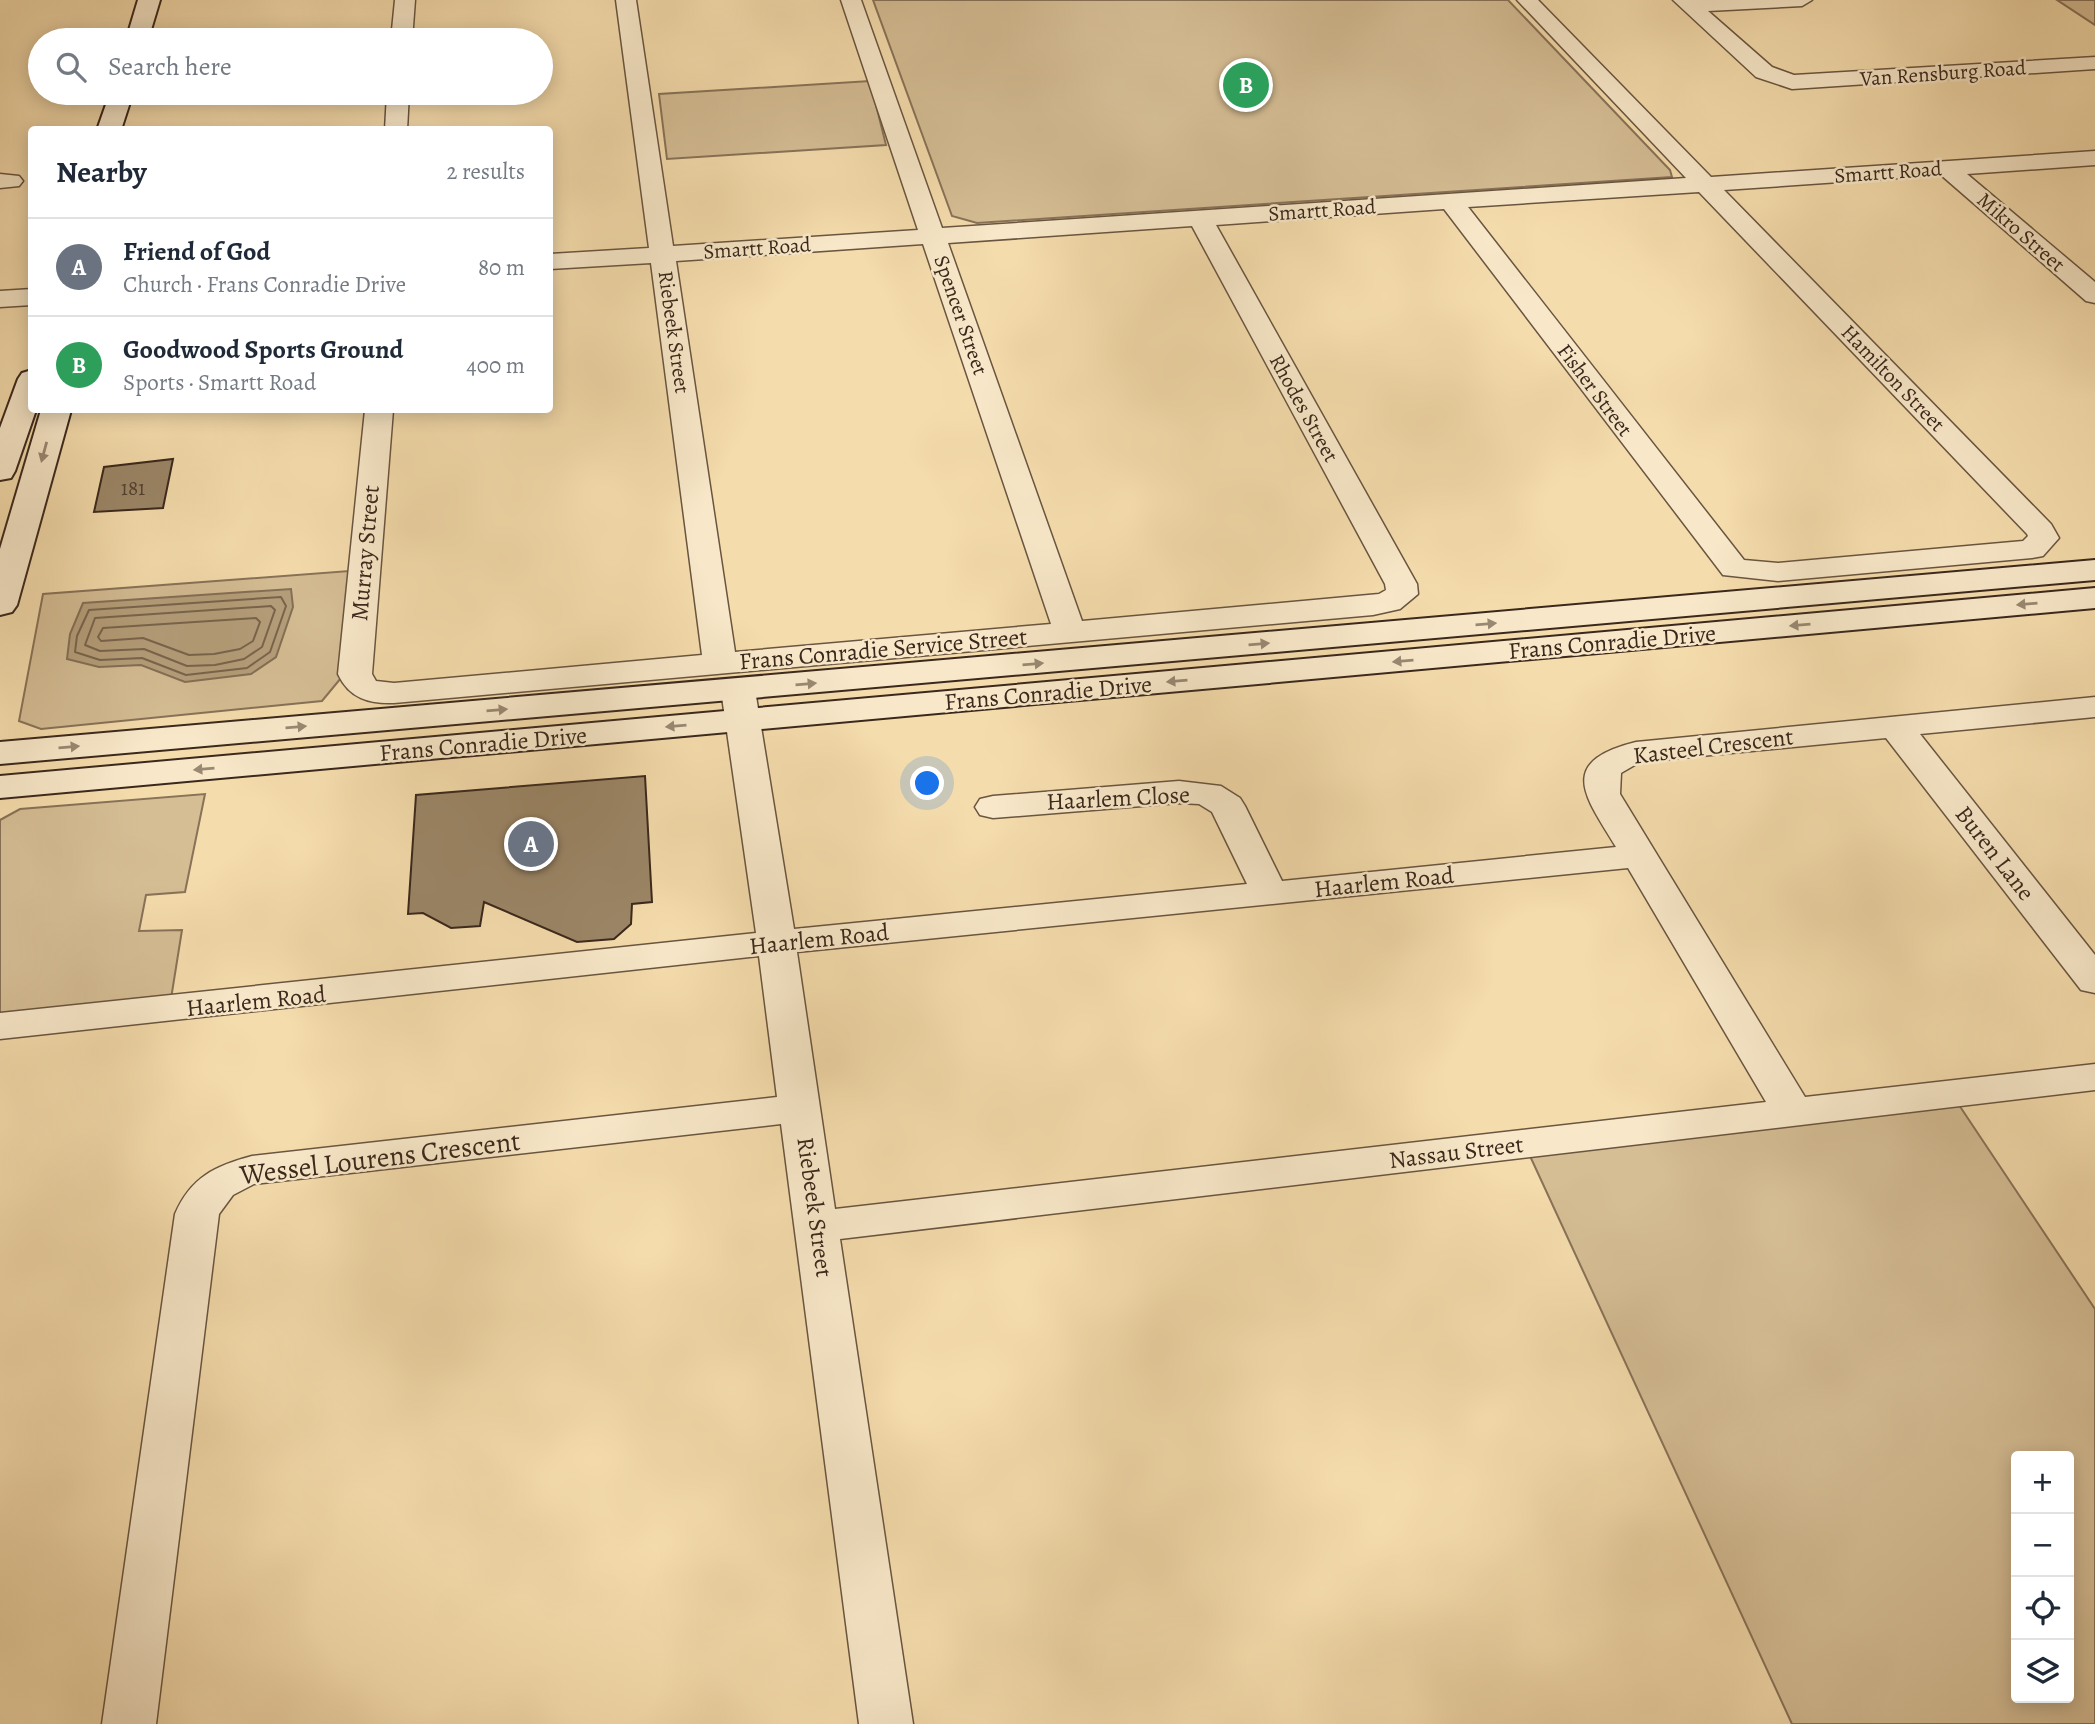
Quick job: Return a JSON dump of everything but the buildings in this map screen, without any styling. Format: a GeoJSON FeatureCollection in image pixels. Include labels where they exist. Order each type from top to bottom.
{"type":"FeatureCollection","features":[{"type":"Feature","properties":{"kind":"main road"},"geometry":{"type":"LineString","coordinates":[[141,28],[149,0]]}},
{"type":"Feature","properties":{"kind":"main road"},"geometry":{"type":"LineString","coordinates":[[110,126],[117,105]]}},
{"type":"Feature","properties":{"kind":"main road"},"geometry":{"type":"LineString","coordinates":[[0,471],[28,390]]}},
{"type":"Feature","properties":{"kind":"main road"},"geometry":{"type":"LineString","coordinates":[[0,605],[55,413]]}},
{"type":"Feature","properties":{"kind":"main road","name":"Frans Conradie Drive"},"geometry":{"type":"LineString","coordinates":[[0,753],[734,691],[2095,569]]}},
{"type":"Feature","properties":{"kind":"main road","name":"Frans Conradie Drive"},"geometry":{"type":"LineString","coordinates":[[0,787],[734,691],[2095,598]]}},
{"type":"Feature","properties":{"kind":"street"},"geometry":{"type":"LineString","coordinates":[[403,28],[405,0]]}},
{"type":"Feature","properties":{"kind":"street","name":"Riebeek Street"},"geometry":{"type":"LineString","coordinates":[[626,0],[663,254],[801,1108],[887,1724]]}},
{"type":"Feature","properties":{"kind":"street","name":"Spencer Street"},"geometry":{"type":"LineString","coordinates":[[851,0],[1070,632]]}},
{"type":"Feature","properties":{"kind":"street","name":"Hamilton Street"},"geometry":{"type":"LineString","coordinates":[[1527,0],[2040,530],[2044,538],[2032,549],[1778,572],[1745,570]]}},
{"type":"Feature","properties":{"kind":"street"},"geometry":{"type":"LineString","coordinates":[[1687,3],[1802,0]]}},
{"type":"Feature","properties":{"kind":"street","name":"Van Rensburg Road"},"geometry":{"type":"LineString","coordinates":[[1687,3],[1764,72],[1792,82],[2095,64]]}},
{"type":"Feature","properties":{"kind":"street"},"geometry":{"type":"LineString","coordinates":[[396,126],[397,105]]}},
{"type":"Feature","properties":{"kind":"street","name":"Smartt Road"},"geometry":{"type":"LineString","coordinates":[[553,262],[2095,158]]}},
{"type":"Feature","properties":{"kind":"street","name":"Mikro Street"},"geometry":{"type":"LineString","coordinates":[[1946,168],[2095,295]]}},
{"type":"Feature","properties":{"kind":"street","name":"Fisher Street"},"geometry":{"type":"LineString","coordinates":[[1450,201],[1726,561],[1734,568],[1745,570]]}},
{"type":"Feature","properties":{"kind":"street","name":"Rhodes Street"},"geometry":{"type":"LineString","coordinates":[[1200,218],[1401,584],[1402,594],[1397,598]]}},
{"type":"Feature","properties":{"kind":"street"},"geometry":{"type":"LineString","coordinates":[[0,299],[28,297]]}},
{"type":"Feature","properties":{"kind":"street","name":"Murray Street"},"geometry":{"type":"LineString","coordinates":[[368,692],[358,684],[355,674],[379,413]]}},
{"type":"Feature","properties":{"kind":"street","name":"Frans Conradie Service Street"},"geometry":{"type":"LineString","coordinates":[[368,692],[734,691],[1070,632],[1373,606],[1397,598]]}},
{"type":"Feature","properties":{"kind":"street","name":"Kasteel Crescent"},"geometry":{"type":"LineString","coordinates":[[1793,1112],[1602,794],[1600,784],[1607,766],[1636,751],[2095,706]]}},
{"type":"Feature","properties":{"kind":"street","name":"Buren Lane"},"geometry":{"type":"LineString","coordinates":[[1895,726],[2095,981]]}},
{"type":"Feature","properties":{"kind":"street","name":"Haarlem Close"},"geometry":{"type":"LineString","coordinates":[[993,807],[1180,792],[1208,794],[1227,806],[1270,894]]}},
{"type":"Feature","properties":{"kind":"street","name":"Haarlem Road"},"geometry":{"type":"LineString","coordinates":[[0,1026],[775,943],[1639,856]]}},
{"type":"Feature","properties":{"kind":"street","name":"Nassau Street"},"geometry":{"type":"LineString","coordinates":[[818,1226],[2095,1077]]}},
{"type":"Feature","properties":{"kind":"street","name":"Wessel Lourens Crescent"},"geometry":{"type":"LineString","coordinates":[[129,1724],[197,1214],[203,1196],[213,1186],[228,1177],[252,1170],[801,1108]]}},
{"type":"Feature","properties":{"kind":"shaded area"},"geometry":{"type":"Polygon","coordinates":[[[873,0],[1508,0],[1670,170],[1672,177],[977,223],[952,216],[873,0]]]}},
{"type":"Feature","properties":{"kind":"shaded area"},"geometry":{"type":"Polygon","coordinates":[[[2057,0],[2095,0],[2095,25],[2057,0]]]}},
{"type":"Feature","properties":{"kind":"shaded area"},"geometry":{"type":"Polygon","coordinates":[[[870,81],[886,145],[667,159],[659,94],[870,81]]]}},
{"type":"Feature","properties":{"kind":"shaded area"},"geometry":{"type":"Polygon","coordinates":[[[349,571],[341,678],[322,701],[41,729],[19,721],[43,594],[349,571]]]}},
{"type":"Feature","properties":{"kind":"shaded area"},"geometry":{"type":"Polygon","coordinates":[[[205,794],[185,892],[146,895],[139,931],[182,930],[170,1005],[0,1019],[0,820],[20,809],[205,794]]]}},
{"type":"Feature","properties":{"kind":"shaded area"},"geometry":{"type":"Polygon","coordinates":[[[1959,1105],[2095,1309],[2095,1724],[1792,1724],[1530,1156],[1959,1105]]]}},
{"type":"Feature","properties":{"kind":"water"},"geometry":{"type":"Polygon","coordinates":[[[291,589],[293,607],[276,657],[251,674],[185,682],[141,665],[99,667],[67,659],[70,634],[83,603],[291,589]]]}},
{"type":"Feature","properties":{"kind":"place","name":"Goodwood Sports Ground"},"geometry":{"type":"Point","coordinates":[1246,85]}},
{"type":"Feature","properties":{"kind":"place","name":"Friend of God"},"geometry":{"type":"Point","coordinates":[531,844]}}]}
